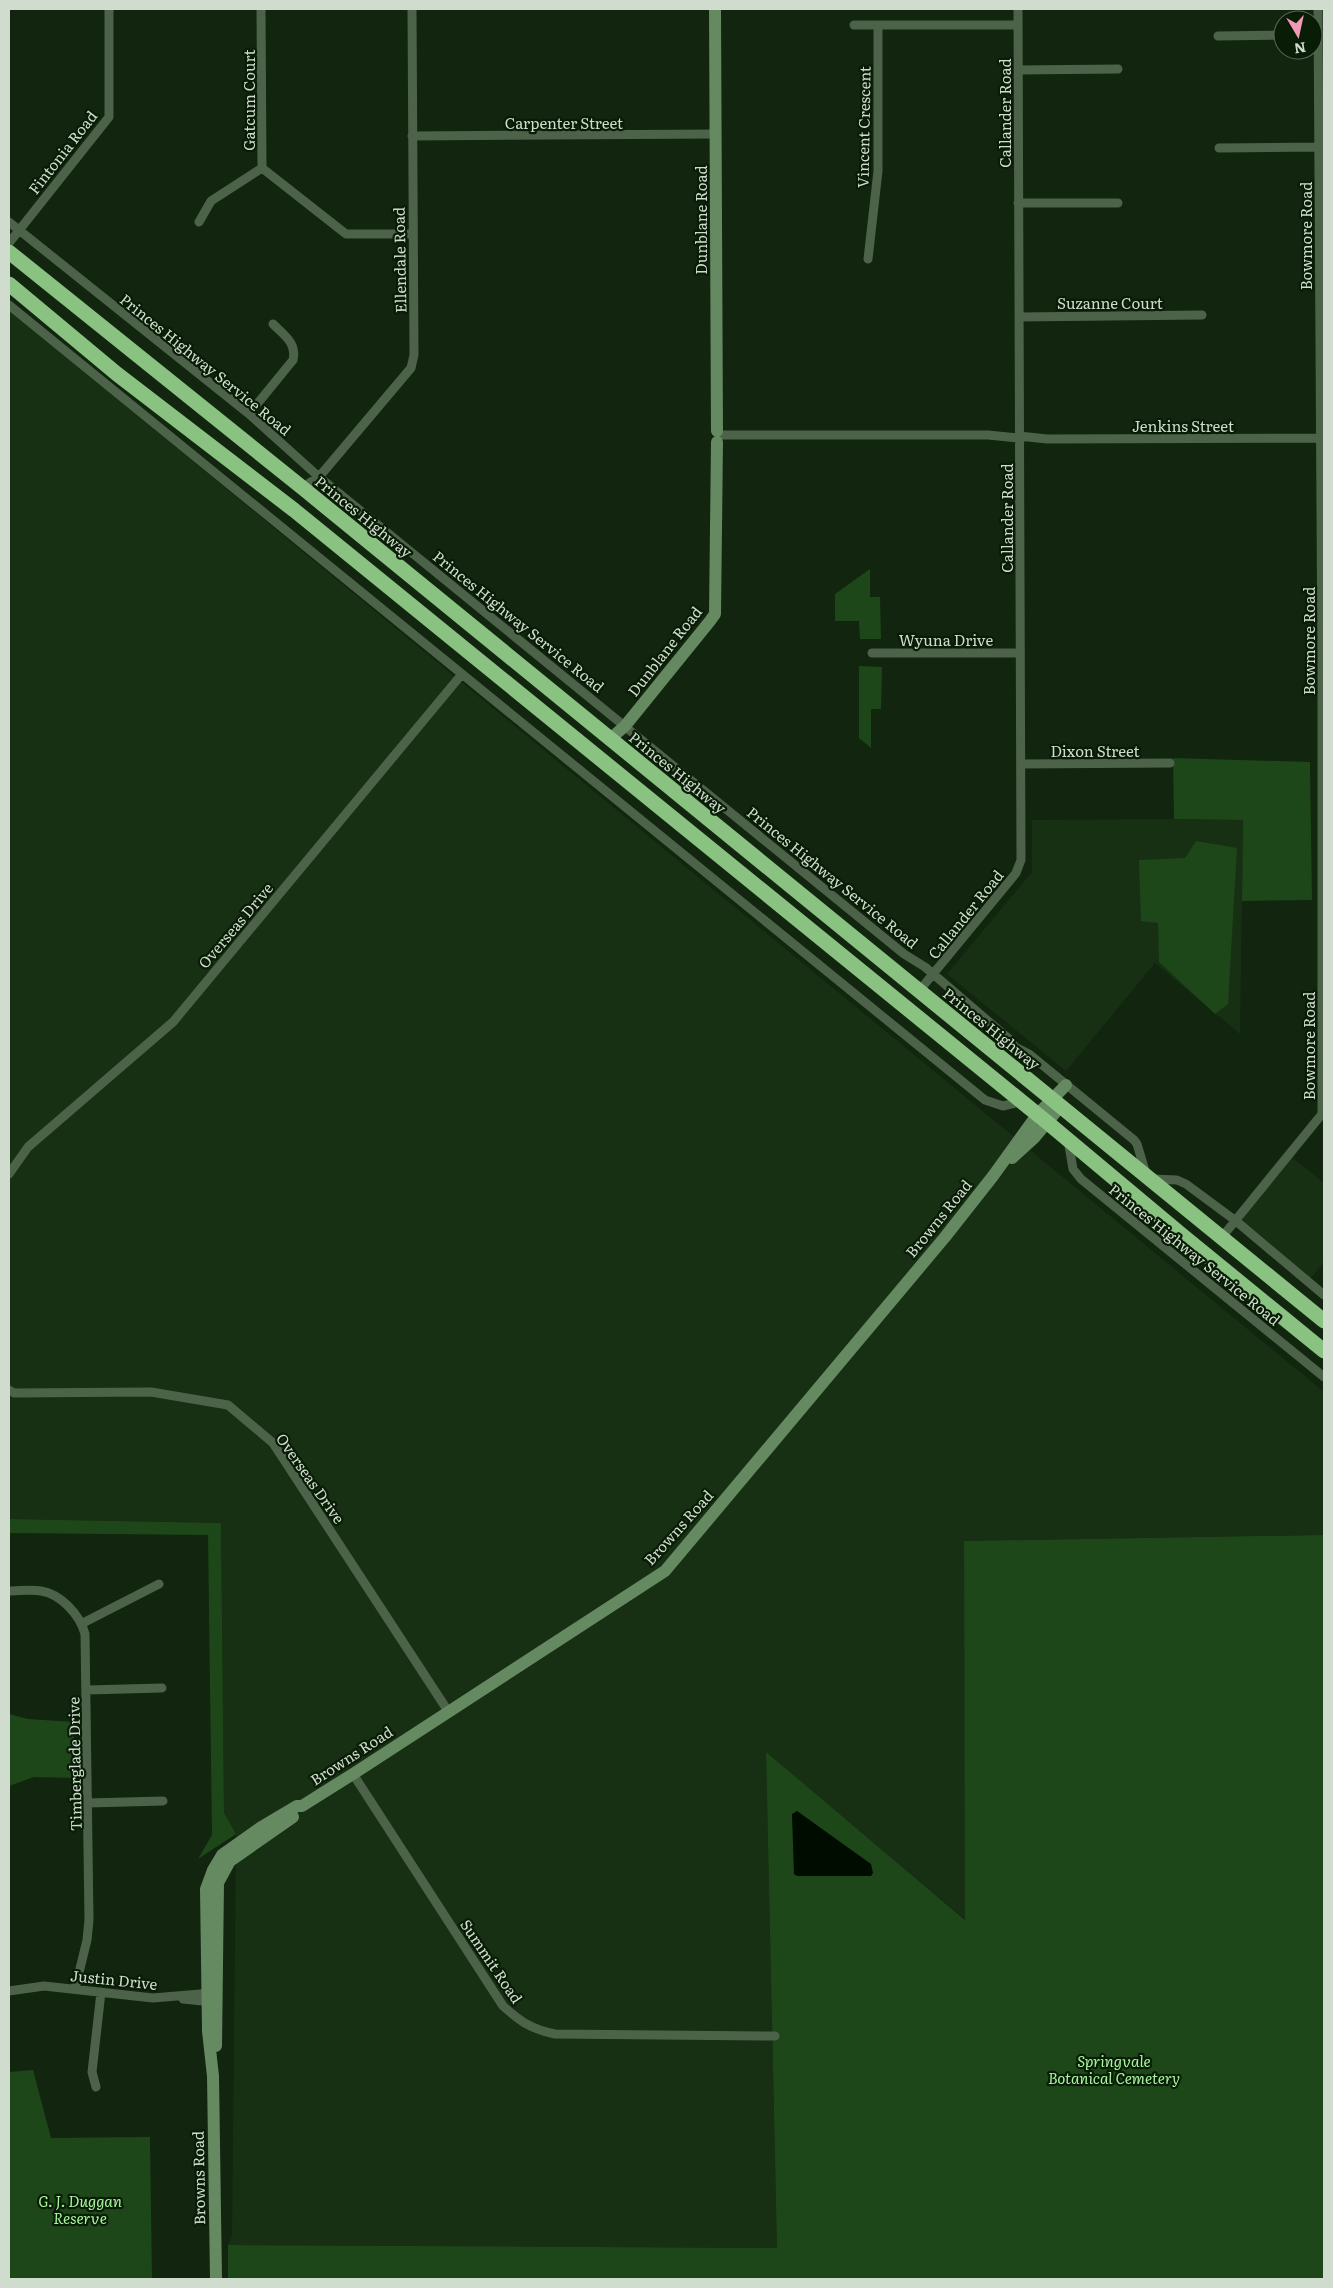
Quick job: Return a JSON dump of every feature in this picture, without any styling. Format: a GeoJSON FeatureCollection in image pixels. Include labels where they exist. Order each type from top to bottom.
{"type":"FeatureCollection","features":[{"type":"Feature","properties":{"kind":"highway","name":"Princes Highway"},"geometry":{"type":"LineString","coordinates":[[9,252],[320,502],[1324,1321]]}},
{"type":"Feature","properties":{"kind":"highway"},"geometry":{"type":"LineString","coordinates":[[9,284],[118,374],[294,510],[708,849],[1043,1119],[1324,1351]]}},
{"type":"Feature","properties":{"kind":"highway"},"geometry":{"type":"LineString","coordinates":[[294,510],[304,490]]}},
{"type":"Feature","properties":{"kind":"highway"},"geometry":{"type":"LineString","coordinates":[[610,739],[609,752],[611,757],[676,810],[708,849]]}},
{"type":"Feature","properties":{"kind":"highway"},"geometry":{"type":"LineString","coordinates":[[1183,1236],[1197,1219]]}},
{"type":"Feature","properties":{"kind":"highway"},"geometry":{"type":"LineString","coordinates":[[1207,1254],[1222,1237]]}},
{"type":"Feature","properties":{"kind":"street","name":"Fintonia Road"},"geometry":{"type":"LineString","coordinates":[[9,242],[109,117],[109,9]]}},
{"type":"Feature","properties":{"kind":"street","name":"Gatcum Court"},"geometry":{"type":"LineString","coordinates":[[261,9],[262,168],[346,234],[412,234]]}},
{"type":"Feature","properties":{"kind":"street","name":"Ellendale Road"},"geometry":{"type":"LineString","coordinates":[[304,490],[309,483],[319,477],[411,368],[414,355],[412,9]]}},
{"type":"Feature","properties":{"kind":"street","name":"Dunblane Road"},"geometry":{"type":"LineString","coordinates":[[610,739],[625,726],[715,614],[719,436],[715,9]]}},
{"type":"Feature","properties":{"kind":"street","name":"Callander Road"},"geometry":{"type":"LineString","coordinates":[[919,992],[1020,866],[1018,9]]}},
{"type":"Feature","properties":{"kind":"street"},"geometry":{"type":"LineString","coordinates":[[854,25],[1018,26]]}},
{"type":"Feature","properties":{"kind":"street","name":"Vincent Crescent"},"geometry":{"type":"LineString","coordinates":[[868,259],[878,171],[878,26]]}},
{"type":"Feature","properties":{"kind":"street"},"geometry":{"type":"LineString","coordinates":[[1218,36],[1273,35]]}},
{"type":"Feature","properties":{"kind":"street","name":"Bowmore Road"},"geometry":{"type":"LineString","coordinates":[[1222,1237],[1322,1114],[1323,674],[1317,60]]}},
{"type":"Feature","properties":{"kind":"street"},"geometry":{"type":"LineString","coordinates":[[1018,70],[1118,69]]}},
{"type":"Feature","properties":{"kind":"street","name":"Carpenter Street"},"geometry":{"type":"LineString","coordinates":[[412,136],[715,134]]}},
{"type":"Feature","properties":{"kind":"street"},"geometry":{"type":"LineString","coordinates":[[1219,148],[1319,147]]}},
{"type":"Feature","properties":{"kind":"street"},"geometry":{"type":"LineString","coordinates":[[199,222],[211,201],[262,168]]}},
{"type":"Feature","properties":{"kind":"street"},"geometry":{"type":"LineString","coordinates":[[1018,203],[1118,203]]}},
{"type":"Feature","properties":{"kind":"street"},"geometry":{"type":"LineString","coordinates":[[9,222],[18,230]]}},
{"type":"Feature","properties":{"kind":"street","name":"Princes Highway Service Road"},"geometry":{"type":"LineString","coordinates":[[18,230],[249,414],[319,477],[904,954],[933,974],[1009,1038],[1015,1047],[1029,1054],[1134,1140],[1147,1178],[1183,1182],[1236,1221],[1324,1295]]}},
{"type":"Feature","properties":{"kind":"street"},"geometry":{"type":"LineString","coordinates":[[9,305],[985,1100],[1003,1106],[1020,1102]]}},
{"type":"Feature","properties":{"kind":"street","name":"Suzanne Court"},"geometry":{"type":"LineString","coordinates":[[1019,316],[1202,315]]}},
{"type":"Feature","properties":{"kind":"street"},"geometry":{"type":"LineString","coordinates":[[249,414],[294,360],[295,351],[291,342],[273,324]]}},
{"type":"Feature","properties":{"kind":"street","name":"Jenkins Street"},"geometry":{"type":"LineString","coordinates":[[719,436],[988,435],[1047,439],[1320,438]]}},
{"type":"Feature","properties":{"kind":"street"},"geometry":{"type":"LineString","coordinates":[[319,477],[318,491],[320,502]]}},
{"type":"Feature","properties":{"kind":"street","name":"Wyuna Drive"},"geometry":{"type":"LineString","coordinates":[[872,653],[1020,652]]}},
{"type":"Feature","properties":{"kind":"street","name":"Overseas Drive"},"geometry":{"type":"LineString","coordinates":[[9,1174],[28,1147],[173,1022],[462,674]]}},
{"type":"Feature","properties":{"kind":"street"},"geometry":{"type":"LineString","coordinates":[[625,726],[624,740],[627,754]]}},
{"type":"Feature","properties":{"kind":"street","name":"Dixon Street"},"geometry":{"type":"LineString","coordinates":[[1021,764],[1170,763]]}},
{"type":"Feature","properties":{"kind":"street","name":"Browns Road"},"geometry":{"type":"LineString","coordinates":[[216,2279],[213,2076],[208,2031],[213,1998],[206,1889],[213,1870],[222,1855],[297,1806],[302,1806],[353,1774],[616,1604],[665,1570],[993,1176],[1056,1104],[1066,1085]]}},
{"type":"Feature","properties":{"kind":"street","name":"Princes Highway Service Road"},"geometry":{"type":"LineString","coordinates":[[1068,1140],[1073,1169],[1081,1179],[1324,1377]]}},
{"type":"Feature","properties":{"kind":"street","name":"Overseas Drive"},"geometry":{"type":"LineString","coordinates":[[9,1390],[14,1393],[151,1392],[228,1405],[273,1443],[448,1711]]}},
{"type":"Feature","properties":{"kind":"street"},"geometry":{"type":"LineString","coordinates":[[81,1624],[159,1584]]}},
{"type":"Feature","properties":{"kind":"street","name":"Timberglade Drive"},"geometry":{"type":"LineString","coordinates":[[9,1591],[38,1591],[49,1594],[69,1608],[81,1624],[86,1646],[89,1929],[75,1989]]}},
{"type":"Feature","properties":{"kind":"street"},"geometry":{"type":"LineString","coordinates":[[87,1690],[162,1688]]}},
{"type":"Feature","properties":{"kind":"street","name":"Summit Road"},"geometry":{"type":"LineString","coordinates":[[353,1774],[503,2006],[519,2021],[534,2029],[554,2034],[774,2036]]}},
{"type":"Feature","properties":{"kind":"street"},"geometry":{"type":"LineString","coordinates":[[88,1803],[163,1801]]}},
{"type":"Feature","properties":{"kind":"street","name":"Justin Drive"},"geometry":{"type":"LineString","coordinates":[[9,1992],[31,1987],[75,1989],[153,1998],[213,1998]]}},
{"type":"Feature","properties":{"kind":"street"},"geometry":{"type":"LineString","coordinates":[[96,2087],[92,2072],[101,1992]]}},
{"type":"Feature","properties":{"kind":"shaded area"},"geometry":{"type":"Polygon","coordinates":[[[9,310],[1324,1392],[1324,1535],[964,1541],[966,1920],[766,1753],[777,2248],[228,2245],[232,2235],[236,1835],[224,1814],[221,1523],[9,1519],[9,310]]]}},
{"type":"Feature","properties":{"kind":"shaded area"},"geometry":{"type":"Polygon","coordinates":[[[1032,820],[1243,820],[1240,1034],[1155,963],[1066,1071],[947,974],[1032,872],[1032,820]]]}},
{"type":"Feature","properties":{"kind":"shaded area"},"geometry":{"type":"Polygon","coordinates":[[[1292,1157],[1324,1183],[1324,1262],[1310,1279],[1243,1222],[1244,1216],[1292,1157]]]}},
{"type":"Feature","properties":{"kind":"shaded area"},"geometry":{"type":"Polygon","coordinates":[[[797,1811],[871,1864],[873,1873],[871,1876],[797,1876],[794,1874],[792,1814],[797,1811]]]}},
{"type":"Feature","properties":{"kind":"green space"},"geometry":{"type":"Polygon","coordinates":[[[870,569],[870,597],[880,597],[881,639],[860,639],[859,621],[835,621],[835,594],[870,569]]]}},
{"type":"Feature","properties":{"kind":"green space"},"geometry":{"type":"Polygon","coordinates":[[[859,666],[882,667],[881,709],[871,709],[871,748],[859,738],[859,666]]]}},
{"type":"Feature","properties":{"kind":"green space"},"geometry":{"type":"Polygon","coordinates":[[[1173,758],[1310,762],[1312,900],[1242,901],[1243,820],[1174,819],[1173,758]]]}},
{"type":"Feature","properties":{"kind":"green space"},"geometry":{"type":"Polygon","coordinates":[[[1196,841],[1237,848],[1228,1004],[1215,1014],[1159,962],[1158,923],[1141,921],[1139,860],[1185,858],[1196,841]]]}},
{"type":"Feature","properties":{"kind":"green space"},"geometry":{"type":"Polygon","coordinates":[[[9,1519],[221,1523],[224,1813],[236,1834],[198,1859],[212,1835],[208,1535],[9,1533],[9,1519]]]}},
{"type":"Feature","properties":{"kind":"green space","name":"Springvale Botanical Cemetery"},"geometry":{"type":"Polygon","coordinates":[[[1324,1535],[1324,2279],[228,2279],[228,2245],[777,2248],[766,1752],[965,1920],[964,1541],[1324,1535]]]}},
{"type":"Feature","properties":{"kind":"green space"},"geometry":{"type":"Polygon","coordinates":[[[9,1714],[28,1719],[74,1722],[74,1778],[34,1777],[9,1786],[9,1714]]]}},
{"type":"Feature","properties":{"kind":"green space","name":"G. J. Duggan Reserve"},"geometry":{"type":"Polygon","coordinates":[[[33,2070],[51,2138],[150,2137],[152,2279],[9,2279],[9,2072],[33,2070]]]}}]}
